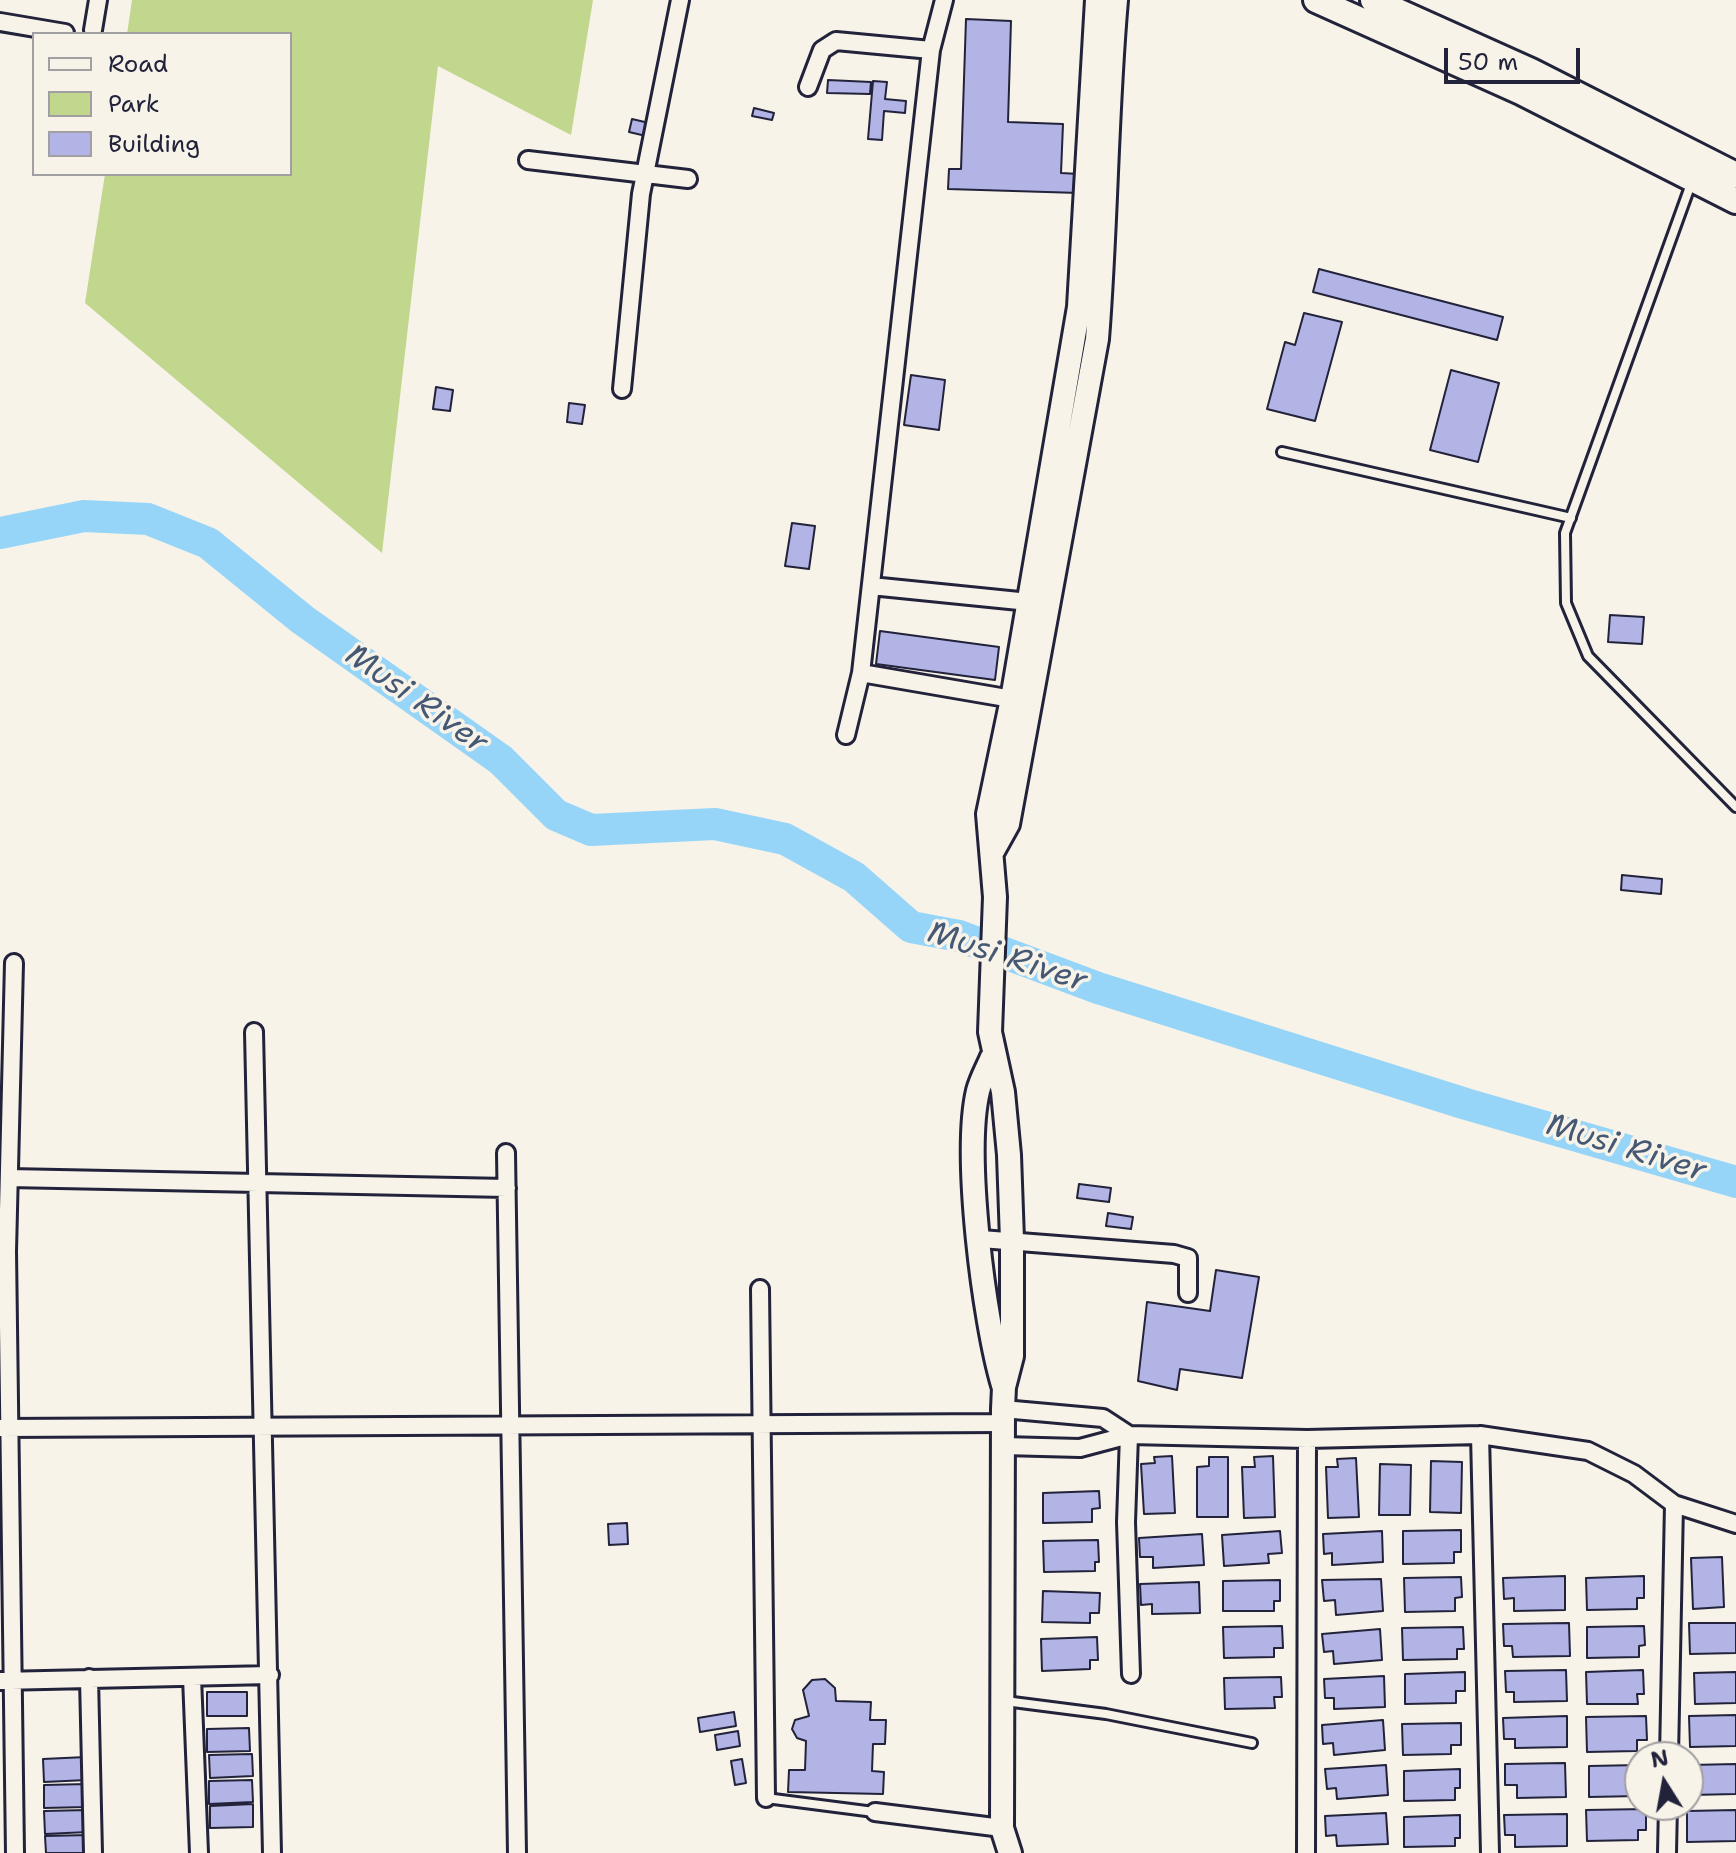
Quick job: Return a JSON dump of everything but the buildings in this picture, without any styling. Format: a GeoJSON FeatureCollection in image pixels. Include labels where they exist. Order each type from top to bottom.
{"type":"FeatureCollection","features":[{"type":"Feature","properties":{"kind":"main road"},"geometry":{"type":"LineString","coordinates":[[1316,0],[1698,169],[1736,175]]}},
{"type":"Feature","properties":{"kind":"main road"},"geometry":{"type":"LineString","coordinates":[[1373,0],[1531,71],[1698,169],[1736,201]]}},
{"type":"Feature","properties":{"kind":"street"},"geometry":{"type":"LineString","coordinates":[[93,30],[98,0]]}},
{"type":"Feature","properties":{"kind":"street"},"geometry":{"type":"LineString","coordinates":[[622,389],[646,174],[680,0]]}},
{"type":"Feature","properties":{"kind":"street"},"geometry":{"type":"LineString","coordinates":[[846,735],[861,673],[931,50],[944,0]]}},
{"type":"Feature","properties":{"kind":"street"},"geometry":{"type":"LineString","coordinates":[[993,851],[1008,824],[1089,304],[1104,30],[1097,0]]}},
{"type":"Feature","properties":{"kind":"street"},"geometry":{"type":"LineString","coordinates":[[1104,30],[1116,0]]}},
{"type":"Feature","properties":{"kind":"street"},"geometry":{"type":"LineString","coordinates":[[0,22],[59,32]]}},
{"type":"Feature","properties":{"kind":"street"},"geometry":{"type":"LineString","coordinates":[[808,87],[822,50],[836,41],[931,50]]}},
{"type":"Feature","properties":{"kind":"street"},"geometry":{"type":"LineString","coordinates":[[528,160],[688,179]]}},
{"type":"Feature","properties":{"kind":"street"},"geometry":{"type":"LineString","coordinates":[[1010,1853],[1002,1828],[1003,1416],[1004,1387],[1012,1356],[1012,1240],[1003,1092],[992,1057],[990,1032],[995,897],[988,814],[1029,602],[1056,502]]}},
{"type":"Feature","properties":{"kind":"street"},"geometry":{"type":"LineString","coordinates":[[871,586],[1029,602]]}},
{"type":"Feature","properties":{"kind":"street"},"geometry":{"type":"LineString","coordinates":[[861,673],[1012,699]]}},
{"type":"Feature","properties":{"kind":"street"},"geometry":{"type":"LineString","coordinates":[[14,963],[5,1070],[9,1178],[4,1251],[6,1681],[15,1853]]}},
{"type":"Feature","properties":{"kind":"street"},"geometry":{"type":"LineString","coordinates":[[254,1032],[272,1853]]}},
{"type":"Feature","properties":{"kind":"street"},"geometry":{"type":"LineString","coordinates":[[992,1057],[978,1089],[973,1128],[993,1349],[1004,1387]]}},
{"type":"Feature","properties":{"kind":"street"},"geometry":{"type":"LineString","coordinates":[[506,1153],[517,1853]]}},
{"type":"Feature","properties":{"kind":"street"},"geometry":{"type":"LineString","coordinates":[[9,1178],[258,1180],[507,1188]]}},
{"type":"Feature","properties":{"kind":"street"},"geometry":{"type":"LineString","coordinates":[[981,1239],[1174,1254],[1188,1258],[1188,1293]]}},
{"type":"Feature","properties":{"kind":"street"},"geometry":{"type":"LineString","coordinates":[[760,1289],[766,1798]]}},
{"type":"Feature","properties":{"kind":"street"},"geometry":{"type":"LineString","coordinates":[[5,1428],[761,1424],[1003,1416],[1103,1418],[1129,1435]]}},
{"type":"Feature","properties":{"kind":"street"},"geometry":{"type":"LineString","coordinates":[[1129,1435],[1126,1522],[1131,1674]]}},
{"type":"Feature","properties":{"kind":"street"},"geometry":{"type":"LineString","coordinates":[[1003,1446],[1080,1448],[1129,1435],[1307,1439],[1480,1435],[1588,1451],[1634,1474],[1674,1504],[1736,1524]]}},
{"type":"Feature","properties":{"kind":"street"},"geometry":{"type":"LineString","coordinates":[[1480,1435],[1490,1853]]}},
{"type":"Feature","properties":{"kind":"street"},"geometry":{"type":"LineString","coordinates":[[1306,1853],[1307,1439]]}},
{"type":"Feature","properties":{"kind":"street"},"geometry":{"type":"LineString","coordinates":[[1669,1741],[1674,1504]]}},
{"type":"Feature","properties":{"kind":"street"},"geometry":{"type":"LineString","coordinates":[[6,1681],[270,1675]]}},
{"type":"Feature","properties":{"kind":"street"},"geometry":{"type":"LineString","coordinates":[[192,1677],[199,1853]]}},
{"type":"Feature","properties":{"kind":"street"},"geometry":{"type":"LineString","coordinates":[[89,1678],[93,1853]]}},
{"type":"Feature","properties":{"kind":"street"},"geometry":{"type":"LineString","coordinates":[[875,1812],[1002,1828]]}},
{"type":"Feature","properties":{"kind":"street"},"geometry":{"type":"LineString","coordinates":[[1667,1853],[1668,1821]]}},
{"type":"Feature","properties":{"kind":"lane"},"geometry":{"type":"LineString","coordinates":[[1698,169],[1565,533],[1566,603],[1588,656],[1736,807]]}},
{"type":"Feature","properties":{"kind":"lane"},"geometry":{"type":"LineString","coordinates":[[1282,452],[1571,518]]}},
{"type":"Feature","properties":{"kind":"lane"},"geometry":{"type":"LineString","coordinates":[[1003,1700],[1106,1714],[1252,1743]]}},
{"type":"Feature","properties":{"kind":"lane"},"geometry":{"type":"LineString","coordinates":[[766,1798],[875,1812]]}},
{"type":"Feature","properties":{"kind":"green space"},"geometry":{"type":"Polygon","coordinates":[[[132,0],[593,0],[571,135],[438,66],[382,553],[85,303],[105,176],[292,176],[292,32],[127,32],[132,0]]]}},
{"type":"Feature","properties":{"kind":"waterway","name":"Musi River"},"geometry":{"type":"LineString","coordinates":[[0,533],[84,516],[148,519],[208,543],[303,620],[501,760],[556,815],[591,830],[715,824],[785,839],[854,877],[911,927],[959,936],[1098,988],[1466,1104],[1736,1182]]}}]}
